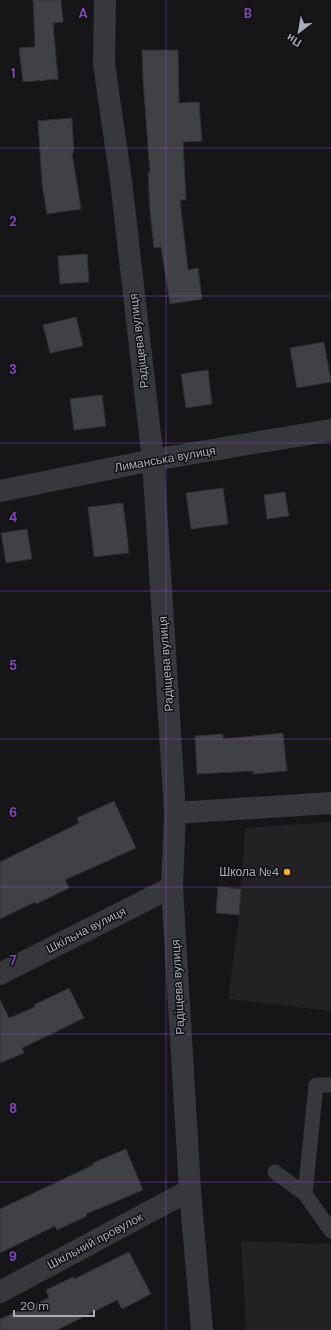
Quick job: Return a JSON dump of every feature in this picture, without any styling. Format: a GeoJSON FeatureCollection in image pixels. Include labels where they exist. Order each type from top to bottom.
{"type":"FeatureCollection","features":[{"type":"Feature","properties":{"kind":"street","name":"Радіщева вулиця"},"geometry":{"type":"LineString","coordinates":[[104,0],[104,64],[121,181],[153,460],[175,813],[172,887],[190,1190],[202,1330]]}},
{"type":"Feature","properties":{"kind":"street","name":"Лиманська вулиця"},"geometry":{"type":"LineString","coordinates":[[0,491],[153,460],[331,430]]}},
{"type":"Feature","properties":{"kind":"street"},"geometry":{"type":"LineString","coordinates":[[175,813],[331,803]]}},
{"type":"Feature","properties":{"kind":"street","name":"Шкільна вулиця"},"geometry":{"type":"LineString","coordinates":[[0,974],[172,887]]}},
{"type":"Feature","properties":{"kind":"street","name":"Шкільний провулок"},"geometry":{"type":"LineString","coordinates":[[0,1292],[190,1190]]}},
{"type":"Feature","properties":{"kind":"lane"},"geometry":{"type":"LineString","coordinates":[[305,1194],[316,1085],[331,1085]]}},
{"type":"Feature","properties":{"kind":"lane"},"geometry":{"type":"LineString","coordinates":[[275,1172],[305,1194],[331,1231]]}},
{"type":"Feature","properties":{"kind":"shaded area","name":"Школа №4"},"geometry":{"type":"Polygon","coordinates":[[[331,822],[331,1011],[228,999],[239,917],[245,828],[331,822]]]}},
{"type":"Feature","properties":{"kind":"shaded area"},"geometry":{"type":"Polygon","coordinates":[[[241,1241],[331,1244],[331,1330],[246,1330],[241,1241]]]}},
{"type":"Feature","properties":{"kind":"building"},"geometry":{"type":"Polygon","coordinates":[[[33,0],[61,0],[63,22],[53,23],[58,79],[23,82],[19,48],[35,47],[33,0]]]}},
{"type":"Feature","properties":{"kind":"building"},"geometry":{"type":"Polygon","coordinates":[[[142,50],[178,50],[179,103],[199,102],[202,141],[183,142],[186,200],[180,200],[188,270],[198,268],[202,299],[170,304],[161,247],[154,248],[150,211],[148,173],[150,173],[142,50]]]}},
{"type":"Feature","properties":{"kind":"building"},"geometry":{"type":"Polygon","coordinates":[[[72,118],[74,153],[72,153],[81,209],[47,214],[42,184],[38,121],[72,118]]]}},
{"type":"Feature","properties":{"kind":"building"},"geometry":{"type":"Polygon","coordinates":[[[87,254],[89,282],[60,284],[58,256],[87,254]]]}},
{"type":"Feature","properties":{"kind":"building"},"geometry":{"type":"Polygon","coordinates":[[[76,317],[83,346],[50,353],[43,325],[76,317]]]}},
{"type":"Feature","properties":{"kind":"building"},"geometry":{"type":"Polygon","coordinates":[[[324,342],[331,382],[297,388],[290,348],[324,342]]]}},
{"type":"Feature","properties":{"kind":"building"},"geometry":{"type":"Polygon","coordinates":[[[208,370],[212,404],[186,408],[181,374],[208,370]]]}},
{"type":"Feature","properties":{"kind":"building"},"geometry":{"type":"Polygon","coordinates":[[[102,395],[106,426],[74,430],[70,399],[102,395]]]}},
{"type":"Feature","properties":{"kind":"building"},"geometry":{"type":"Polygon","coordinates":[[[223,488],[228,524],[191,529],[186,493],[223,488]]]}},
{"type":"Feature","properties":{"kind":"building"},"geometry":{"type":"Polygon","coordinates":[[[285,492],[289,516],[267,519],[264,495],[285,492]]]}},
{"type":"Feature","properties":{"kind":"building"},"geometry":{"type":"Polygon","coordinates":[[[123,503],[129,553],[94,557],[88,507],[123,503]]]}},
{"type":"Feature","properties":{"kind":"building"},"geometry":{"type":"Polygon","coordinates":[[[27,529],[32,559],[6,563],[1,533],[27,529]]]}},
{"type":"Feature","properties":{"kind":"building"},"geometry":{"type":"Polygon","coordinates":[[[283,733],[287,771],[253,774],[253,771],[197,774],[195,736],[223,734],[223,739],[283,733]]]}},
{"type":"Feature","properties":{"kind":"building"},"geometry":{"type":"Polygon","coordinates":[[[114,801],[136,848],[65,880],[69,888],[0,919],[0,862],[79,823],[77,818],[114,801]]]}},
{"type":"Feature","properties":{"kind":"building"},"geometry":{"type":"Polygon","coordinates":[[[218,887],[241,889],[239,915],[216,913],[218,887]]]}},
{"type":"Feature","properties":{"kind":"building"},"geometry":{"type":"Polygon","coordinates":[[[69,988],[84,1018],[22,1048],[24,1053],[0,1063],[0,1000],[9,1018],[35,1007],[34,1005],[69,988]]]}},
{"type":"Feature","properties":{"kind":"building"},"geometry":{"type":"Polygon","coordinates":[[[126,1149],[143,1190],[86,1214],[87,1216],[57,1230],[55,1226],[0,1253],[0,1209],[93,1165],[93,1163],[126,1149]]]}},
{"type":"Feature","properties":{"kind":"building"},"geometry":{"type":"Polygon","coordinates":[[[129,1252],[151,1294],[122,1309],[117,1300],[57,1330],[0,1330],[0,1319],[49,1298],[46,1290],[73,1277],[74,1279],[129,1252]]]}},
{"type":"Feature","properties":{"kind":"place","name":"Школа №4"},"geometry":{"type":"Point","coordinates":[287,872]}}]}
